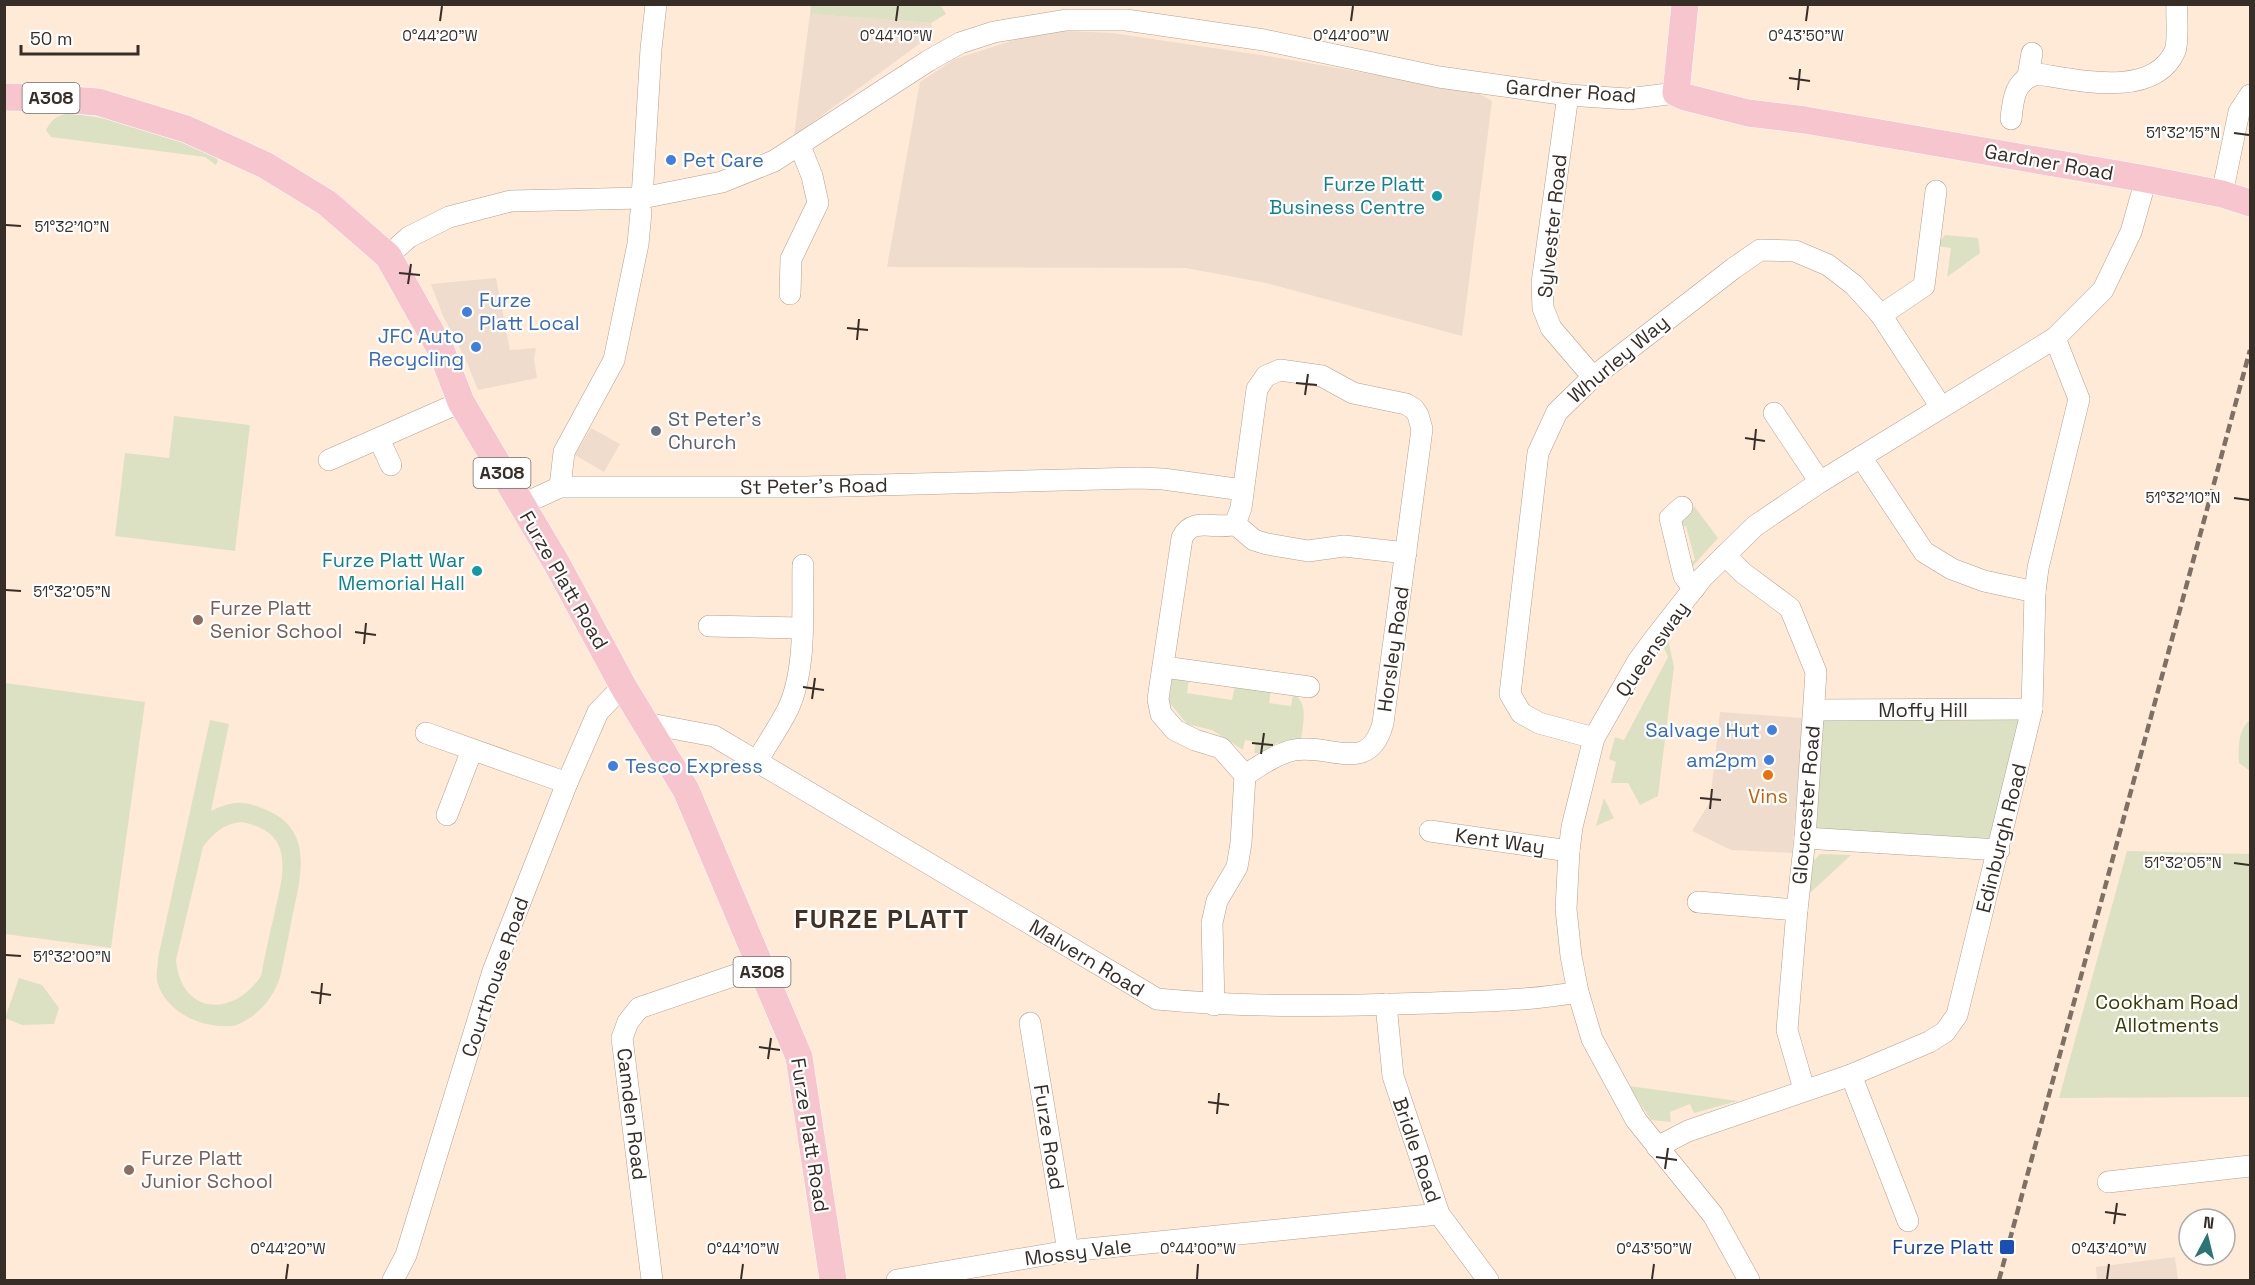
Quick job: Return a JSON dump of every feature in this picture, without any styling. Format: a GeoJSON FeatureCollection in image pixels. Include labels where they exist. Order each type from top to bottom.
{"type":"FeatureCollection","features":[{"type":"Feature","properties":{"kind":"main road"},"geometry":{"type":"LineString","coordinates":[[1676,93],[1685,4]]}},
{"type":"Feature","properties":{"kind":"main road","name":"Gardner Road"},"geometry":{"type":"LineString","coordinates":[[1676,93],[1748,113],[1805,120],[2146,179],[2222,194],[2250,203]]}},
{"type":"Feature","properties":{"kind":"main road","name":"Furze Platt Road"},"geometry":{"type":"LineString","coordinates":[[4,97],[98,102],[186,129],[265,165],[327,203],[388,256],[441,350],[460,402],[557,564],[623,686],[686,790],[799,1057],[833,1281]]}},
{"type":"Feature","properties":{"kind":"street"},"geometry":{"type":"LineString","coordinates":[[560,487],[564,452],[614,360],[638,244],[656,4]]}},
{"type":"Feature","properties":{"kind":"street"},"geometry":{"type":"LineString","coordinates":[[2011,119],[2019,84],[2028,76],[2038,74],[2106,84],[2135,80],[2160,71],[2175,50],[2176,4]]}},
{"type":"Feature","properties":{"kind":"street","name":"Gardner Road"},"geometry":{"type":"LineString","coordinates":[[388,256],[409,237],[449,217],[511,201],[642,205],[722,182],[774,161],[800,146],[928,60],[960,43],[1065,12],[1264,40],[1440,77],[1568,95],[1628,99],[1676,93]]}},
{"type":"Feature","properties":{"kind":"street"},"geometry":{"type":"LineString","coordinates":[[2028,76],[2032,53]]}},
{"type":"Feature","properties":{"kind":"street","name":"Sylvester Road"},"geometry":{"type":"LineString","coordinates":[[1568,95],[1542,283],[1543,308],[1551,328],[1593,377]]}},
{"type":"Feature","properties":{"kind":"street"},"geometry":{"type":"LineString","coordinates":[[2222,194],[2239,112],[2250,95]]}},
{"type":"Feature","properties":{"kind":"street"},"geometry":{"type":"LineString","coordinates":[[790,294],[790,259],[818,202],[812,176],[800,146]]}},
{"type":"Feature","properties":{"kind":"street","name":"Queensway"},"geometry":{"type":"LineString","coordinates":[[1749,1281],[1713,1215],[1636,1120],[1592,1039],[1578,992],[1566,909],[1569,851],[1572,827],[1594,738],[1638,661],[1694,589],[1755,526],[1820,482],[2055,338],[2103,290],[2131,232],[2146,179]]}},
{"type":"Feature","properties":{"kind":"street"},"geometry":{"type":"LineString","coordinates":[[1881,315],[1924,286],[1936,191]]}},
{"type":"Feature","properties":{"kind":"street","name":"Whurley Way"},"geometry":{"type":"LineString","coordinates":[[1594,738],[1539,723],[1521,713],[1510,694],[1538,453],[1557,412],[1593,377],[1681,307],[1760,250],[1796,251],[1828,265],[1854,285],[1881,315],[1941,407]]}},
{"type":"Feature","properties":{"kind":"street","name":"Edinburgh Road"},"geometry":{"type":"LineString","coordinates":[[1657,1148],[1688,1131],[1804,1089],[1851,1075],[1929,1042],[1945,1032],[1957,1015],[2032,709],[2035,592],[2038,568],[2079,399],[2055,338]]}},
{"type":"Feature","properties":{"kind":"street","name":"Horsley Road"},"geometry":{"type":"LineString","coordinates":[[1243,490],[1257,389],[1271,373],[1289,370],[1322,376],[1353,393],[1406,404],[1418,415],[1422,429],[1383,723],[1377,741],[1368,750],[1359,754],[1294,750],[1274,757],[1245,775]]}},
{"type":"Feature","properties":{"kind":"street"},"geometry":{"type":"LineString","coordinates":[[329,460],[460,402]]}},
{"type":"Feature","properties":{"kind":"street"},"geometry":{"type":"LineString","coordinates":[[1774,414],[1820,482]]}},
{"type":"Feature","properties":{"kind":"street"},"geometry":{"type":"LineString","coordinates":[[379,439],[391,465]]}},
{"type":"Feature","properties":{"kind":"street"},"geometry":{"type":"LineString","coordinates":[[1861,457],[1924,552],[1952,569],[1984,581],[2035,592]]}},
{"type":"Feature","properties":{"kind":"street","name":"St Peter's Road"},"geometry":{"type":"LineString","coordinates":[[521,505],[560,487],[806,487],[1163,479],[1243,490]]}},
{"type":"Feature","properties":{"kind":"street"},"geometry":{"type":"LineString","coordinates":[[1214,1005],[1212,923],[1216,901],[1237,867],[1241,843],[1245,775],[1221,748],[1195,740],[1175,730],[1161,714],[1158,699],[1182,538],[1196,525],[1228,527],[1235,524],[1239,517],[1243,490]]}},
{"type":"Feature","properties":{"kind":"street"},"geometry":{"type":"LineString","coordinates":[[1682,507],[1670,518],[1684,576],[1694,589]]}},
{"type":"Feature","properties":{"kind":"street"},"geometry":{"type":"LineString","coordinates":[[1235,524],[1254,540],[1308,551],[1344,546],[1406,553]]}},
{"type":"Feature","properties":{"kind":"street","name":"Gloucester Road"},"geometry":{"type":"LineString","coordinates":[[1725,555],[1743,573],[1790,608],[1816,672],[1805,838],[1787,1030],[1804,1089]]}},
{"type":"Feature","properties":{"kind":"street"},"geometry":{"type":"LineString","coordinates":[[757,761],[788,708],[797,679],[802,628],[803,565]]}},
{"type":"Feature","properties":{"kind":"street"},"geometry":{"type":"LineString","coordinates":[[709,626],[802,628]]}},
{"type":"Feature","properties":{"kind":"street"},"geometry":{"type":"LineString","coordinates":[[1164,667],[1309,687]]}},
{"type":"Feature","properties":{"kind":"street","name":"Courthouse Road"},"geometry":{"type":"LineString","coordinates":[[393,1281],[406,1255],[493,971],[598,711],[623,686]]}},
{"type":"Feature","properties":{"kind":"street","name":"Moffy Hill"},"geometry":{"type":"LineString","coordinates":[[1814,710],[2032,709]]}},
{"type":"Feature","properties":{"kind":"street","name":"Malvern Road"},"geometry":{"type":"LineString","coordinates":[[645,723],[714,736],[1157,999],[1214,1005],[1386,1004],[1549,998],[1578,992]]}},
{"type":"Feature","properties":{"kind":"street"},"geometry":{"type":"LineString","coordinates":[[426,734],[567,783]]}},
{"type":"Feature","properties":{"kind":"street"},"geometry":{"type":"LineString","coordinates":[[447,815],[472,750]]}},
{"type":"Feature","properties":{"kind":"street","name":"Kent Way"},"geometry":{"type":"LineString","coordinates":[[1430,831],[1569,851]]}},
{"type":"Feature","properties":{"kind":"street"},"geometry":{"type":"LineString","coordinates":[[1805,838],[1999,850]]}},
{"type":"Feature","properties":{"kind":"street"},"geometry":{"type":"LineString","coordinates":[[1698,902],[1797,910]]}},
{"type":"Feature","properties":{"kind":"street","name":"Camden Road"},"geometry":{"type":"LineString","coordinates":[[651,1281],[622,1038],[628,1022],[639,1008],[759,966]]}},
{"type":"Feature","properties":{"kind":"street","name":"Bridle Road"},"geometry":{"type":"LineString","coordinates":[[1386,1004],[1393,1076],[1406,1121],[1439,1214],[1488,1281]]}},
{"type":"Feature","properties":{"kind":"street","name":"Furze Road"},"geometry":{"type":"LineString","coordinates":[[1030,1023],[1068,1251]]}},
{"type":"Feature","properties":{"kind":"street"},"geometry":{"type":"LineString","coordinates":[[1851,1075],[1908,1221]]}},
{"type":"Feature","properties":{"kind":"street"},"geometry":{"type":"LineString","coordinates":[[2108,1182],[2250,1166]]}},
{"type":"Feature","properties":{"kind":"street","name":"Mossy Vale"},"geometry":{"type":"LineString","coordinates":[[897,1281],[1068,1251],[1439,1214]]}},
{"type":"Feature","properties":{"kind":"shaded area"},"geometry":{"type":"Polygon","coordinates":[[[810,14],[931,23],[934,33],[794,136],[810,14]]]}},
{"type":"Feature","properties":{"kind":"shaded area"},"geometry":{"type":"Polygon","coordinates":[[[1045,30],[1112,33],[1280,58],[1478,93],[1492,101],[1462,336],[1266,283],[1186,268],[887,267],[920,82],[955,59],[1045,30]]]}},
{"type":"Feature","properties":{"kind":"shaded area"},"geometry":{"type":"Polygon","coordinates":[[[496,278],[510,350],[536,348],[534,359],[537,378],[478,390],[466,360],[443,316],[431,284],[496,278]]]}},
{"type":"Feature","properties":{"kind":"shaded area"},"geometry":{"type":"Polygon","coordinates":[[[591,428],[620,444],[604,472],[575,455],[591,428]]]}},
{"type":"Feature","properties":{"kind":"shaded area"},"geometry":{"type":"Polygon","coordinates":[[[1720,712],[1803,718],[1792,853],[1731,850],[1692,831],[1710,802],[1720,712]]]}},
{"type":"Feature","properties":{"kind":"shaded area"},"geometry":{"type":"Polygon","coordinates":[[[2175,1257],[2178,1280],[2097,1280],[2096,1267],[2175,1257]]]}},
{"type":"Feature","properties":{"kind":"green space"},"geometry":{"type":"Polygon","coordinates":[[[811,5],[940,5],[946,14],[931,23],[810,14],[811,5]]]}},
{"type":"Feature","properties":{"kind":"green space"},"geometry":{"type":"Polygon","coordinates":[[[68,113],[129,122],[211,148],[218,161],[216,165],[205,157],[51,137],[46,130],[48,126],[61,115],[68,113]]]}},
{"type":"Feature","properties":{"kind":"green space"},"geometry":{"type":"Polygon","coordinates":[[[1945,235],[1978,238],[1980,253],[1947,277],[1951,248],[1936,246],[1945,235]]]}},
{"type":"Feature","properties":{"kind":"green space"},"geometry":{"type":"Polygon","coordinates":[[[174,416],[250,425],[235,551],[115,536],[125,453],[169,458],[174,416]]]}},
{"type":"Feature","properties":{"kind":"green space"},"geometry":{"type":"Polygon","coordinates":[[[1694,506],[1718,538],[1691,568],[1687,563],[1695,560],[1686,526],[1676,527],[1694,506]]]}},
{"type":"Feature","properties":{"kind":"green space"},"geometry":{"type":"Polygon","coordinates":[[[1668,639],[1674,667],[1658,796],[1640,805],[1628,783],[1611,783],[1616,762],[1609,759],[1615,737],[1624,740],[1668,657],[1664,648],[1668,639]]]}},
{"type":"Feature","properties":{"kind":"green space"},"geometry":{"type":"Polygon","coordinates":[[[1176,676],[1189,678],[1187,693],[1232,700],[1235,685],[1271,690],[1269,703],[1291,706],[1293,694],[1301,702],[1303,708],[1301,739],[1277,743],[1260,753],[1254,753],[1256,742],[1245,740],[1243,750],[1212,730],[1187,724],[1169,702],[1172,679],[1176,676]]]}},
{"type":"Feature","properties":{"kind":"green space"},"geometry":{"type":"Polygon","coordinates":[[[5,683],[145,702],[111,948],[5,934],[5,683]]]}},
{"type":"Feature","properties":{"kind":"green space"},"geometry":{"type":"Polygon","coordinates":[[[2022,718],[1992,840],[1816,830],[1823,720],[2022,718]]]}},
{"type":"Feature","properties":{"kind":"green space"},"geometry":{"type":"Polygon","coordinates":[[[210,720],[229,724],[211,811],[237,803],[264,809],[280,817],[290,828],[297,839],[300,853],[299,882],[280,977],[270,998],[253,1016],[235,1026],[211,1025],[182,1014],[166,1000],[157,981],[158,958],[210,720]],[[241,822],[229,825],[215,833],[203,847],[176,960],[180,978],[187,992],[198,1000],[210,1004],[223,1004],[237,999],[250,990],[261,976],[281,882],[282,855],[278,844],[270,834],[258,827],[241,822]]]}},
{"type":"Feature","properties":{"kind":"green space"},"geometry":{"type":"Polygon","coordinates":[[[2250,720],[2250,771],[2239,763],[2239,752],[2241,733],[2250,720]]]}},
{"type":"Feature","properties":{"kind":"green space"},"geometry":{"type":"Polygon","coordinates":[[[1604,798],[1614,818],[1596,826],[1604,798]]]}},
{"type":"Feature","properties":{"kind":"green space","name":"Cookham Road Allotments"},"geometry":{"type":"Polygon","coordinates":[[[2127,851],[2250,854],[2250,1097],[2059,1098],[2127,851]]]}},
{"type":"Feature","properties":{"kind":"green space"},"geometry":{"type":"Polygon","coordinates":[[[1820,854],[1851,855],[1810,893],[1811,864],[1820,854]]]}},
{"type":"Feature","properties":{"kind":"green space"},"geometry":{"type":"Polygon","coordinates":[[[19,978],[42,985],[59,1008],[54,1024],[22,1025],[5,1018],[19,978]]]}},
{"type":"Feature","properties":{"kind":"green space"},"geometry":{"type":"Polygon","coordinates":[[[1629,1086],[1738,1101],[1694,1113],[1690,1104],[1670,1112],[1671,1122],[1651,1120],[1629,1086]]]}},
{"type":"Feature","properties":{"kind":"railway"},"geometry":{"type":"LineString","coordinates":[[1999,1280],[2250,350]]}},
{"type":"Feature","properties":{"kind":"place","name":"Pet Care"},"geometry":{"type":"Point","coordinates":[671,160]}},
{"type":"Feature","properties":{"kind":"place","name":"Furze Platt Business Centre"},"geometry":{"type":"Point","coordinates":[1437,196]}},
{"type":"Feature","properties":{"kind":"place","name":"Furze Platt Local"},"geometry":{"type":"Point","coordinates":[467,312]}},
{"type":"Feature","properties":{"kind":"place","name":"JFC Auto Recycling"},"geometry":{"type":"Point","coordinates":[476,347]}},
{"type":"Feature","properties":{"kind":"place","name":"St Peter's Church"},"geometry":{"type":"Point","coordinates":[656,431]}},
{"type":"Feature","properties":{"kind":"place","name":"Furze Platt War Memorial Hall"},"geometry":{"type":"Point","coordinates":[477,571]}},
{"type":"Feature","properties":{"kind":"place","name":"Furze Platt Senior School"},"geometry":{"type":"Point","coordinates":[198,620]}},
{"type":"Feature","properties":{"kind":"place","name":"Salvage Hut"},"geometry":{"type":"Point","coordinates":[1772,730]}},
{"type":"Feature","properties":{"kind":"place","name":"am2pm"},"geometry":{"type":"Point","coordinates":[1769,760]}},
{"type":"Feature","properties":{"kind":"place","name":"Tesco Express"},"geometry":{"type":"Point","coordinates":[613,766]}},
{"type":"Feature","properties":{"kind":"place","name":"Vins"},"geometry":{"type":"Point","coordinates":[1768,775]}},
{"type":"Feature","properties":{"kind":"place","name":"Furze Platt Junior School"},"geometry":{"type":"Point","coordinates":[129,1170]}},
{"type":"Feature","properties":{"kind":"place","name":"Furze Platt"},"geometry":{"type":"Point","coordinates":[2007,1247]}},
{"type":"Feature","properties":{"kind":"district","name":"FURZE PLATT"},"geometry":{"type":"Point","coordinates":[882,919]}}]}
